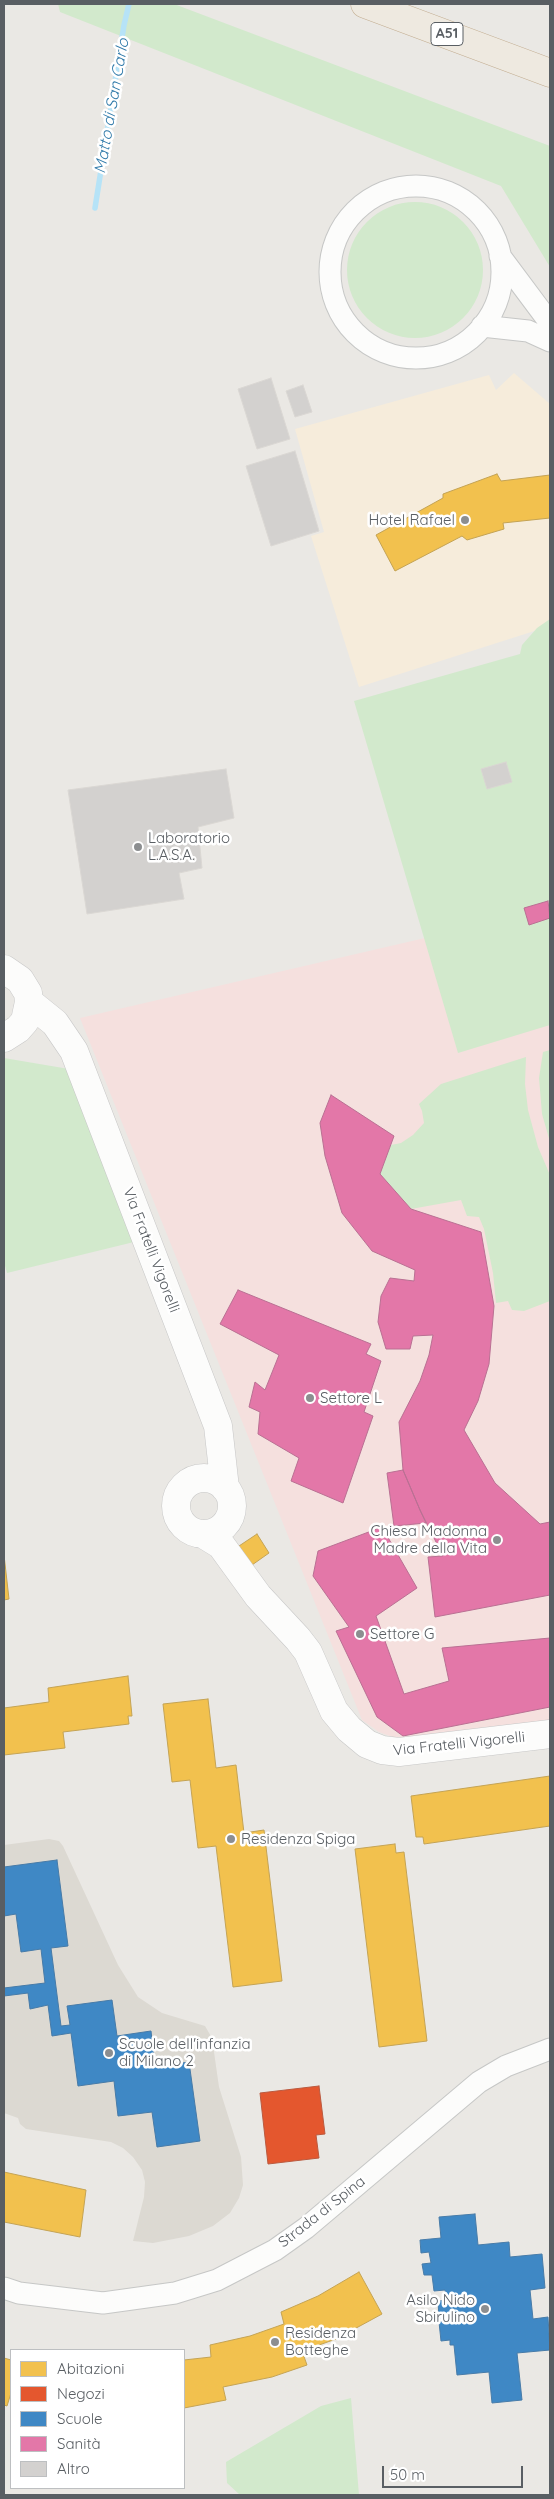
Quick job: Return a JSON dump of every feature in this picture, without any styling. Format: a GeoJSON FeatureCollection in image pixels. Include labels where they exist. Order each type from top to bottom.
{"type":"FeatureCollection","features":[{"type":"Feature","properties":{"kind":"highway","name":"A51"},"geometry":{"type":"LineString","coordinates":[[365,4],[540,69]]}},
{"type":"Feature","properties":{"kind":"highway"},"geometry":{"type":"LineString","coordinates":[[540,69],[550,85]]}},
{"type":"Feature","properties":{"kind":"street"},"geometry":{"type":"LineString","coordinates":[[500,256],[501,277],[499,293],[493,308],[482,326],[466,341],[438,354],[411,357],[380,350],[354,332],[337,305],[330,275],[332,253],[345,223],[359,207],[386,191],[417,186],[438,189],[467,203],[488,226],[500,256],[550,323]]}},
{"type":"Feature","properties":{"kind":"street"},"geometry":{"type":"LineString","coordinates":[[482,326],[528,331],[550,341]]}},
{"type":"Feature","properties":{"kind":"street"},"geometry":{"type":"LineString","coordinates":[[4,970],[20,980],[28,993],[29,1002],[25,1021],[7,1036]]}},
{"type":"Feature","properties":{"kind":"street","name":"Via Fratelli Vigorelli"},"geometry":{"type":"LineString","coordinates":[[29,1002],[62,1031],[76,1057],[218,1426],[225,1488]]}},
{"type":"Feature","properties":{"kind":"street"},"geometry":{"type":"LineString","coordinates":[[7,1036],[23,1034],[39,1037],[76,1057]]}},
{"type":"Feature","properties":{"kind":"street"},"geometry":{"type":"LineString","coordinates":[[198,1479],[216,1481],[225,1488],[232,1508],[214,1528],[196,1533],[185,1526],[178,1517],[176,1506],[180,1490],[210,1469],[220,1445]]}},
{"type":"Feature","properties":{"kind":"street","name":"Via Fratelli Vigorelli"},"geometry":{"type":"LineString","coordinates":[[214,1528],[215,1539],[228,1553],[258,1596],[304,1646],[330,1704],[339,1718],[367,1744],[382,1750],[399,1752],[550,1734]]}},
{"type":"Feature","properties":{"kind":"street","name":"Strada di Spina"},"geometry":{"type":"LineString","coordinates":[[4,2288],[19,2293],[103,2303],[176,2293],[217,2280],[275,2250],[306,2228],[479,2082],[506,2066],[550,2048]]}},
{"type":"Feature","properties":{"kind":"shaded area"},"geometry":{"type":"Polygon","coordinates":[[[514,373],[550,404],[550,626],[359,687],[311,536],[324,532],[295,429],[489,375],[496,390],[514,373]]]}},
{"type":"Feature","properties":{"kind":"shaded area"},"geometry":{"type":"Polygon","coordinates":[[[550,909],[550,1723],[403,1741],[379,1732],[362,1720],[80,1018],[550,909]]]}},
{"type":"Feature","properties":{"kind":"shaded area","name":"Scuole dell'infanzia di Milano 2"},"geometry":{"type":"Polygon","coordinates":[[[49,1839],[59,1841],[63,1846],[118,1965],[138,1997],[162,2013],[205,2026],[212,2038],[219,2087],[241,2157],[243,2185],[239,2198],[230,2213],[213,2226],[189,2236],[153,2243],[133,2241],[144,2197],[145,2182],[142,2170],[133,2157],[123,2148],[111,2142],[26,2129],[20,2124],[18,2118],[4,2113],[4,1845],[49,1839]]]}},
{"type":"Feature","properties":{"kind":"green space"},"geometry":{"type":"Polygon","coordinates":[[[58,4],[174,4],[550,146],[550,267],[501,186],[60,12],[58,4]]]}},
{"type":"Feature","properties":{"kind":"green space"},"geometry":{"type":"Polygon","coordinates":[[[415,202],[441,208],[463,222],[477,244],[483,270],[477,296],[463,318],[441,332],[415,338],[389,332],[367,318],[353,296],[347,270],[353,244],[367,222],[389,208],[415,202]]]}},
{"type":"Feature","properties":{"kind":"green space"},"geometry":{"type":"Polygon","coordinates":[[[550,619],[550,1025],[458,1053],[354,701],[520,654],[522,645],[537,628],[550,619]]]}},
{"type":"Feature","properties":{"kind":"green space"},"geometry":{"type":"Polygon","coordinates":[[[550,1050],[550,1142],[542,1114],[539,1078],[543,1052],[550,1050]]]}},
{"type":"Feature","properties":{"kind":"green space"},"geometry":{"type":"Polygon","coordinates":[[[526,1057],[525,1084],[528,1110],[538,1147],[550,1175],[550,1301],[524,1311],[512,1310],[508,1301],[496,1303],[493,1273],[484,1229],[479,1217],[467,1216],[461,1200],[411,1209],[380,1174],[391,1145],[401,1143],[413,1135],[424,1123],[419,1104],[441,1084],[526,1057]]]}},
{"type":"Feature","properties":{"kind":"green space"},"geometry":{"type":"Polygon","coordinates":[[[4,1058],[69,1069],[134,1242],[7,1273],[4,1262],[4,1058]]]}},
{"type":"Feature","properties":{"kind":"green space"},"geometry":{"type":"Polygon","coordinates":[[[351,2398],[359,2495],[240,2495],[227,2483],[226,2462],[321,2406],[351,2398]]]}},
{"type":"Feature","properties":{"kind":"building: Abitazioni","name":"Hotel Rafael"},"geometry":{"type":"Polygon","coordinates":[[[497,474],[501,481],[550,475],[550,518],[503,523],[504,529],[467,540],[462,536],[395,571],[376,535],[443,498],[443,494],[497,474]]]}},
{"type":"Feature","properties":{"kind":"building: Abitazioni"},"geometry":{"type":"Polygon","coordinates":[[[257,1534],[269,1553],[252,1565],[239,1546],[257,1534]]]}},
{"type":"Feature","properties":{"kind":"building: Abitazioni"},"geometry":{"type":"Polygon","coordinates":[[[4,1555],[9,1599],[4,1600],[4,1555]]]}},
{"type":"Feature","properties":{"kind":"building: Abitazioni"},"geometry":{"type":"Polygon","coordinates":[[[128,1676],[132,1716],[128,1716],[129,1724],[63,1732],[65,1748],[4,1755],[4,1708],[49,1702],[48,1688],[128,1676]]]}},
{"type":"Feature","properties":{"kind":"building: Abitazioni","name":"Residenza Spiga"},"geometry":{"type":"Polygon","coordinates":[[[208,1699],[216,1768],[236,1765],[244,1833],[264,1830],[282,1981],[233,1987],[216,1846],[198,1848],[190,1780],[172,1782],[163,1704],[208,1699]]]}},
{"type":"Feature","properties":{"kind":"building: Abitazioni"},"geometry":{"type":"Polygon","coordinates":[[[550,1776],[550,1826],[424,1844],[423,1837],[416,1837],[411,1796],[550,1776]]]}},
{"type":"Feature","properties":{"kind":"building: Abitazioni"},"geometry":{"type":"Polygon","coordinates":[[[395,1844],[396,1853],[404,1852],[427,2041],[379,2047],[355,1849],[395,1844]]]}},
{"type":"Feature","properties":{"kind":"building: Abitazioni"},"geometry":{"type":"Polygon","coordinates":[[[4,2172],[86,2190],[80,2237],[4,2222],[4,2172]]]}},
{"type":"Feature","properties":{"kind":"building: Abitazioni","name":"Residenza Botteghe"},"geometry":{"type":"Polygon","coordinates":[[[359,2272],[382,2314],[336,2339],[302,2351],[307,2365],[272,2377],[223,2387],[226,2400],[185,2408],[185,2360],[211,2357],[210,2345],[250,2336],[284,2324],[281,2312],[318,2296],[359,2272]]]}},
{"type":"Feature","properties":{"kind":"building: Abitazioni"},"geometry":{"type":"Polygon","coordinates":[[[4,2358],[10,2360],[10,2396],[7,2406],[4,2405],[4,2358]]]}},
{"type":"Feature","properties":{"kind":"building: Negozi"},"geometry":{"type":"Polygon","coordinates":[[[319,2086],[325,2134],[316,2135],[319,2158],[268,2164],[260,2093],[319,2086]]]}},
{"type":"Feature","properties":{"kind":"building: Scuole"},"geometry":{"type":"Polygon","coordinates":[[[57,1860],[68,1946],[51,1948],[61,2026],[70,2025],[67,2006],[112,2000],[117,2036],[151,2031],[155,2067],[189,2062],[200,2141],[157,2147],[152,2112],[118,2116],[114,2081],[78,2086],[71,2033],[52,2036],[48,2005],[30,2009],[28,1993],[4,1996],[4,1988],[45,1983],[41,1949],[21,1952],[16,1914],[4,1916],[4,1867],[57,1860]]]}},
{"type":"Feature","properties":{"kind":"building: Scuole","name":"Asilo Nido Sbirulino"},"geometry":{"type":"Polygon","coordinates":[[[475,2214],[478,2245],[509,2242],[510,2257],[542,2254],[545,2288],[530,2290],[533,2319],[548,2317],[550,2350],[517,2353],[522,2400],[492,2403],[489,2372],[457,2375],[454,2345],[450,2345],[450,2340],[441,2341],[439,2322],[446,2321],[445,2318],[439,2319],[438,2301],[446,2300],[445,2290],[434,2291],[432,2275],[424,2275],[422,2264],[431,2263],[429,2252],[421,2253],[420,2240],[441,2238],[439,2217],[475,2214]]]}},
{"type":"Feature","properties":{"kind":"building: Sanità"},"geometry":{"type":"Polygon","coordinates":[[[548,901],[550,918],[529,925],[524,908],[548,901]]]}},
{"type":"Feature","properties":{"kind":"building: Sanità"},"geometry":{"type":"Polygon","coordinates":[[[331,1095],[394,1136],[380,1174],[411,1209],[481,1232],[494,1306],[489,1364],[478,1401],[464,1430],[495,1483],[540,1524],[550,1522],[550,1595],[435,1617],[428,1557],[443,1556],[403,1470],[399,1422],[420,1381],[429,1355],[433,1335],[413,1336],[410,1349],[386,1349],[378,1322],[381,1296],[390,1278],[414,1281],[415,1270],[372,1251],[342,1213],[325,1156],[320,1123],[331,1095]]]}},
{"type":"Feature","properties":{"kind":"building: Sanità","name":"Settore L"},"geometry":{"type":"Polygon","coordinates":[[[238,1290],[371,1344],[366,1354],[381,1361],[364,1412],[373,1416],[343,1503],[291,1481],[299,1458],[258,1434],[260,1412],[249,1407],[255,1382],[265,1390],[279,1355],[220,1324],[238,1290]]]}},
{"type":"Feature","properties":{"kind":"building: Sanità"},"geometry":{"type":"Polygon","coordinates":[[[403,1470],[426,1523],[394,1526],[387,1473],[403,1470]]]}},
{"type":"Feature","properties":{"kind":"building: Sanità","name":"Settore G"},"geometry":{"type":"Polygon","coordinates":[[[382,1527],[417,1588],[376,1616],[404,1694],[449,1681],[442,1648],[550,1638],[550,1707],[403,1736],[377,1717],[336,1631],[349,1627],[313,1576],[318,1551],[382,1527]]]}},
{"type":"Feature","properties":{"kind":"building: Altro"},"geometry":{"type":"Polygon","coordinates":[[[271,378],[290,439],[257,449],[238,389],[271,378]]]}},
{"type":"Feature","properties":{"kind":"building: Altro"},"geometry":{"type":"Polygon","coordinates":[[[303,385],[312,412],[295,417],[286,391],[303,385]]]}},
{"type":"Feature","properties":{"kind":"building: Altro"},"geometry":{"type":"Polygon","coordinates":[[[295,451],[319,531],[271,546],[246,466],[295,451]]]}},
{"type":"Feature","properties":{"kind":"building: Altro"},"geometry":{"type":"Polygon","coordinates":[[[506,762],[512,782],[487,789],[481,769],[506,762]]]}},
{"type":"Feature","properties":{"kind":"building: Altro","name":"Laboratorio L.A.S.A."},"geometry":{"type":"Polygon","coordinates":[[[226,769],[234,818],[198,827],[202,868],[179,873],[184,899],[87,914],[68,790],[226,769]]]}},
{"type":"Feature","properties":{"kind":"waterway","name":"Matto di San Carlo"},"geometry":{"type":"LineString","coordinates":[[95,208],[129,4]]}},
{"type":"Feature","properties":{"kind":"place","name":"Hotel Rafael"},"geometry":{"type":"Point","coordinates":[465,520]}},
{"type":"Feature","properties":{"kind":"place","name":"Laboratorio L.A.S.A."},"geometry":{"type":"Point","coordinates":[138,847]}},
{"type":"Feature","properties":{"kind":"place","name":"Settore L"},"geometry":{"type":"Point","coordinates":[310,1398]}},
{"type":"Feature","properties":{"kind":"place","name":"Chiesa Madonna Madre della Vita"},"geometry":{"type":"Point","coordinates":[497,1540]}},
{"type":"Feature","properties":{"kind":"place","name":"Settore G"},"geometry":{"type":"Point","coordinates":[360,1634]}},
{"type":"Feature","properties":{"kind":"place","name":"Residenza Spiga"},"geometry":{"type":"Point","coordinates":[231,1839]}},
{"type":"Feature","properties":{"kind":"place","name":"Scuole dell'infanzia di Milano 2"},"geometry":{"type":"Point","coordinates":[109,2053]}},
{"type":"Feature","properties":{"kind":"place","name":"Asilo Nido Sbirulino"},"geometry":{"type":"Point","coordinates":[485,2309]}},
{"type":"Feature","properties":{"kind":"place","name":"Residenza Botteghe"},"geometry":{"type":"Point","coordinates":[275,2342]}}]}
